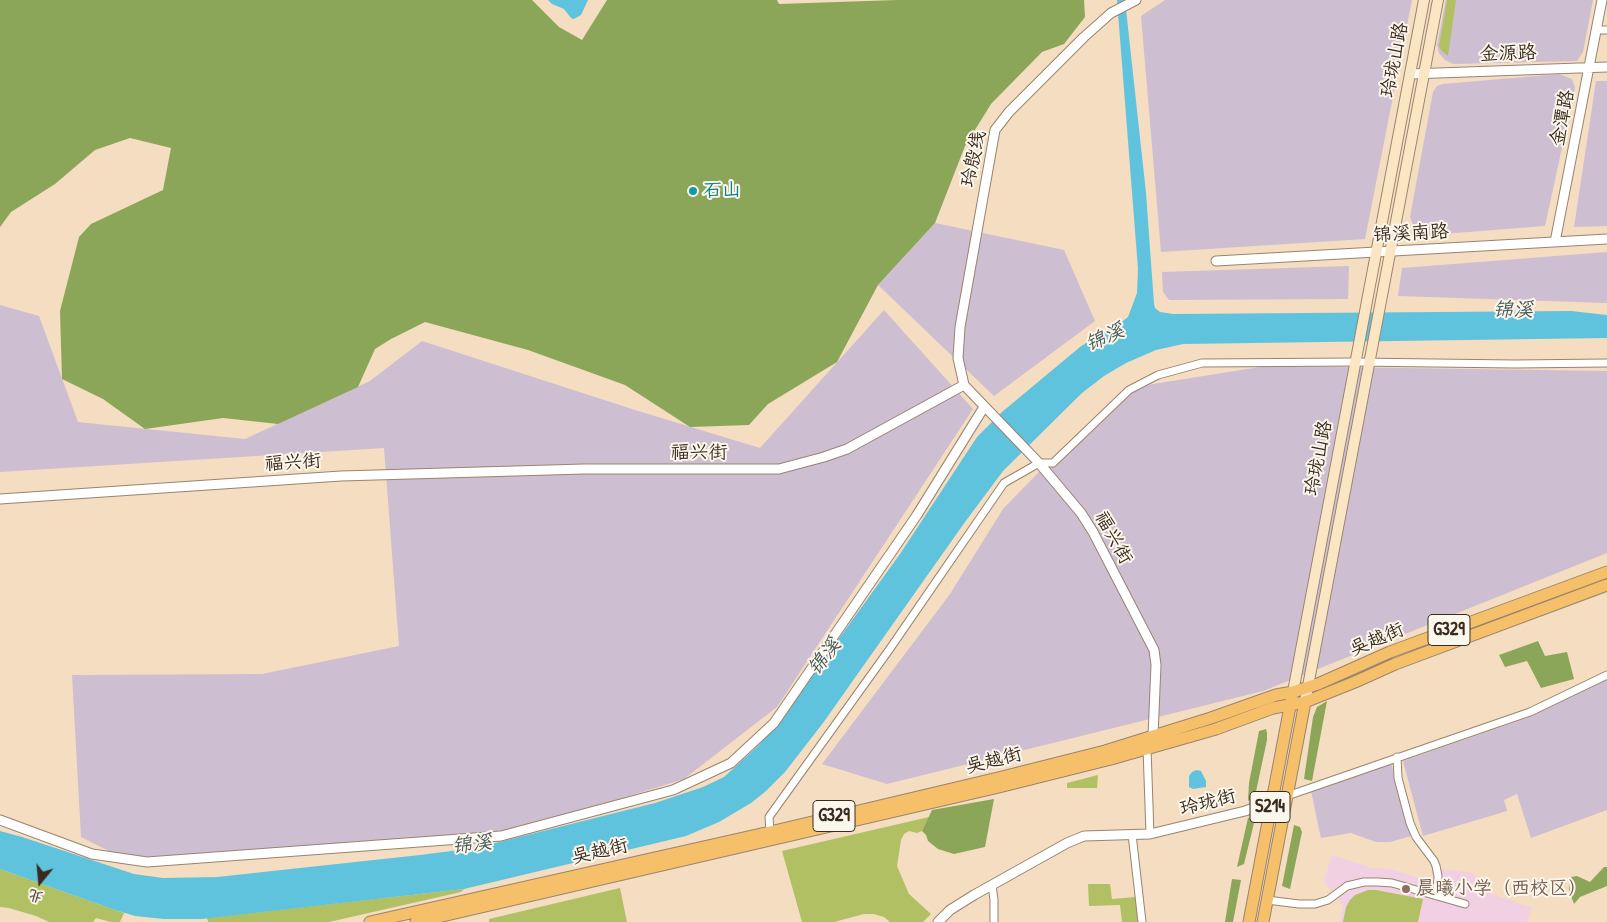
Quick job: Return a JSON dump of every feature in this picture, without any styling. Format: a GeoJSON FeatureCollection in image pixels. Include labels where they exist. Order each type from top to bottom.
{"type":"FeatureCollection","features":[{"type":"Feature","properties":{"kind":"main road","name":"玲珑山路"},"geometry":{"type":"LineString","coordinates":[[1249,922],[1424,0]]}},
{"type":"Feature","properties":{"kind":"main road","name":"玲珑山路"},"geometry":{"type":"LineString","coordinates":[[1263,922],[1438,0]]}},
{"type":"Feature","properties":{"kind":"main road","name":"吴越街"},"geometry":{"type":"LineString","coordinates":[[370,922],[770,832],[998,778],[1106,750],[1211,718],[1276,695],[1308,687],[1400,649],[1607,572]]}},
{"type":"Feature","properties":{"kind":"main road","name":"吴越街"},"geometry":{"type":"LineString","coordinates":[[416,922],[999,788],[1147,748],[1216,728],[1273,708],[1306,702],[1395,664],[1607,585]]}},
{"type":"Feature","properties":{"kind":"street","name":"金潭路"},"geometry":{"type":"LineString","coordinates":[[1555,242],[1602,0]]}},
{"type":"Feature","properties":{"kind":"street","name":"玲殷线"},"geometry":{"type":"LineString","coordinates":[[964,385],[958,358],[960,327],[994,130],[1022,98],[1084,37],[1111,13],[1133,2]]}},
{"type":"Feature","properties":{"kind":"street"},"geometry":{"type":"LineString","coordinates":[[1596,30],[1607,30]]}},
{"type":"Feature","properties":{"kind":"street","name":"金源路"},"geometry":{"type":"LineString","coordinates":[[1410,74],[1607,67]]}},
{"type":"Feature","properties":{"kind":"street","name":"锦溪南路"},"geometry":{"type":"LineString","coordinates":[[1216,261],[1607,239]]}},
{"type":"Feature","properties":{"kind":"street"},"geometry":{"type":"LineString","coordinates":[[770,832],[769,817],[889,650],[1004,483],[1039,463],[1053,463],[1129,390],[1158,375],[1202,363],[1607,364]]}},
{"type":"Feature","properties":{"kind":"street","name":"福兴街"},"geometry":{"type":"LineString","coordinates":[[0,499],[342,476],[584,469],[779,469],[848,449],[964,385],[1039,463],[1081,513],[1093,532],[1154,650],[1156,665],[1153,736]]}},
{"type":"Feature","properties":{"kind":"street"},"geometry":{"type":"LineString","coordinates":[[0,820],[92,854],[147,862],[501,836],[673,790],[731,763],[774,722],[917,515],[984,407]]}},
{"type":"Feature","properties":{"kind":"street","name":"玲珑街"},"geometry":{"type":"LineString","coordinates":[[938,922],[950,910],[992,885],[1067,843],[1084,836],[1150,834],[1271,803],[1397,757],[1530,712],[1607,675]]}},
{"type":"Feature","properties":{"kind":"street"},"geometry":{"type":"LineString","coordinates":[[1147,748],[1150,834]]}},
{"type":"Feature","properties":{"kind":"street"},"geometry":{"type":"LineString","coordinates":[[1397,757],[1398,778],[1410,823],[1416,837],[1436,866],[1438,896]]}},
{"type":"Feature","properties":{"kind":"street"},"geometry":{"type":"LineString","coordinates":[[1132,834],[1142,922]]}},
{"type":"Feature","properties":{"kind":"street"},"geometry":{"type":"LineString","coordinates":[[1268,900],[1315,904],[1328,900],[1347,886],[1364,882],[1378,882],[1392,883],[1465,904]]}},
{"type":"Feature","properties":{"kind":"street"},"geometry":{"type":"LineString","coordinates":[[992,885],[994,922]]}},
{"type":"Feature","properties":{"kind":"shaded area"},"geometry":{"type":"Polygon","coordinates":[[[1165,0],[1412,0],[1365,239],[1161,252],[1141,16],[1165,0]]]}},
{"type":"Feature","properties":{"kind":"shaded area"},"geometry":{"type":"Polygon","coordinates":[[[1446,0],[1593,0],[1583,52],[1577,61],[1453,64],[1445,60],[1439,53],[1437,45],[1446,0]]]}},
{"type":"Feature","properties":{"kind":"shaded area"},"geometry":{"type":"Polygon","coordinates":[[[1559,74],[1572,79],[1575,88],[1545,226],[1430,235],[1415,230],[1410,217],[1433,92],[1437,86],[1559,74]]]}},
{"type":"Feature","properties":{"kind":"shaded area"},"geometry":{"type":"Polygon","coordinates":[[[1596,81],[1607,81],[1607,226],[1574,227],[1596,81]]]}},
{"type":"Feature","properties":{"kind":"shaded area"},"geometry":{"type":"Polygon","coordinates":[[[935,223],[1064,250],[1095,321],[994,396],[878,285],[935,223]]]}},
{"type":"Feature","properties":{"kind":"shaded area"},"geometry":{"type":"Polygon","coordinates":[[[1607,252],[1607,303],[1398,296],[1402,268],[1607,252]]]}},
{"type":"Feature","properties":{"kind":"shaded area"},"geometry":{"type":"Polygon","coordinates":[[[1349,266],[1348,299],[1169,300],[1163,292],[1162,272],[1349,266]]]}},
{"type":"Feature","properties":{"kind":"shaded area"},"geometry":{"type":"Polygon","coordinates":[[[0,305],[39,316],[78,422],[245,439],[370,381],[422,341],[760,448],[884,310],[973,409],[777,707],[684,779],[491,839],[123,858],[81,837],[72,675],[262,674],[399,646],[384,448],[0,472],[0,305]]]}},
{"type":"Feature","properties":{"kind":"shaded area"},"geometry":{"type":"Polygon","coordinates":[[[1266,366],[1607,371],[1607,553],[1263,691],[887,784],[822,764],[950,594],[1003,509],[1065,445],[1141,386],[1266,366]]]}},
{"type":"Feature","properties":{"kind":"shaded area"},"geometry":{"type":"Polygon","coordinates":[[[1607,679],[1607,810],[1531,838],[1517,794],[1504,800],[1507,811],[1423,836],[1403,761],[1527,718],[1607,679]]]}},
{"type":"Feature","properties":{"kind":"shaded area"},"geometry":{"type":"Polygon","coordinates":[[[1391,763],[1411,836],[1390,842],[1376,842],[1351,833],[1321,838],[1311,791],[1391,763]]]}},
{"type":"Feature","properties":{"kind":"shaded area","name":"晨曦小学（西校区）"},"geometry":{"type":"Polygon","coordinates":[[[1332,855],[1372,868],[1390,869],[1416,877],[1441,879],[1440,869],[1473,873],[1484,891],[1532,908],[1527,922],[1340,922],[1343,906],[1324,881],[1332,855]]]}},
{"type":"Feature","properties":{"kind":"green space"},"geometry":{"type":"Polygon","coordinates":[[[0,0],[532,0],[559,27],[582,40],[607,0],[777,0],[779,4],[897,0],[1084,0],[1085,17],[1064,44],[1042,52],[991,104],[965,146],[935,223],[878,285],[837,362],[768,404],[749,425],[690,427],[625,385],[528,350],[425,322],[375,349],[358,387],[278,424],[223,418],[145,429],[103,399],[62,379],[60,311],[79,237],[91,224],[163,190],[171,148],[130,138],[95,150],[55,184],[11,212],[0,227],[0,0]]]}},
{"type":"Feature","properties":{"kind":"green space"},"geometry":{"type":"Polygon","coordinates":[[[1447,0],[1456,0],[1448,56],[1439,46],[1447,0]]]}},
{"type":"Feature","properties":{"kind":"green space"},"geometry":{"type":"Polygon","coordinates":[[[1538,641],[1545,656],[1567,652],[1574,679],[1541,688],[1527,661],[1505,667],[1499,655],[1538,641]]]}},
{"type":"Feature","properties":{"kind":"green space"},"geometry":{"type":"Polygon","coordinates":[[[1327,701],[1312,781],[1304,779],[1313,717],[1317,707],[1327,701]]]}},
{"type":"Feature","properties":{"kind":"green space"},"geometry":{"type":"Polygon","coordinates":[[[1266,729],[1267,740],[1255,796],[1248,801],[1249,783],[1259,731],[1266,729]]]}},
{"type":"Feature","properties":{"kind":"green space"},"geometry":{"type":"Polygon","coordinates":[[[1098,775],[1097,788],[1067,788],[1067,783],[1098,775]]]}},
{"type":"Feature","properties":{"kind":"green space"},"geometry":{"type":"Polygon","coordinates":[[[994,799],[985,847],[954,854],[938,849],[928,841],[922,831],[932,810],[994,799]]]}},
{"type":"Feature","properties":{"kind":"green space"},"geometry":{"type":"Polygon","coordinates":[[[929,817],[922,831],[917,833],[909,831],[904,834],[901,840],[897,866],[909,894],[931,914],[923,922],[890,922],[884,917],[864,914],[834,922],[802,922],[782,851],[929,817]]]}},
{"type":"Feature","properties":{"kind":"green space"},"geometry":{"type":"Polygon","coordinates":[[[1248,818],[1255,819],[1244,864],[1237,867],[1248,818]]]}},
{"type":"Feature","properties":{"kind":"green space"},"geometry":{"type":"Polygon","coordinates":[[[1294,825],[1300,827],[1302,832],[1290,889],[1282,886],[1294,825]]]}},
{"type":"Feature","properties":{"kind":"green space"},"geometry":{"type":"Polygon","coordinates":[[[1604,867],[1607,867],[1607,886],[1580,897],[1574,904],[1569,890],[1571,877],[1577,876],[1590,882],[1604,867]]]}},
{"type":"Feature","properties":{"kind":"green space"},"geometry":{"type":"Polygon","coordinates":[[[0,869],[124,913],[120,922],[96,918],[93,922],[49,922],[36,916],[0,907],[0,869]]]}},
{"type":"Feature","properties":{"kind":"green space"},"geometry":{"type":"Polygon","coordinates":[[[1232,879],[1241,880],[1233,922],[1225,922],[1232,879]]]}},
{"type":"Feature","properties":{"kind":"green space"},"geometry":{"type":"Polygon","coordinates":[[[1088,884],[1110,884],[1112,899],[1135,897],[1139,922],[1122,922],[1120,905],[1089,906],[1088,884]]]}},
{"type":"Feature","properties":{"kind":"green space"},"geometry":{"type":"Polygon","coordinates":[[[620,888],[627,922],[489,922],[489,919],[620,888]]]}},
{"type":"Feature","properties":{"kind":"green space"},"geometry":{"type":"Polygon","coordinates":[[[464,889],[461,892],[329,922],[208,922],[207,918],[464,889]]]}},
{"type":"Feature","properties":{"kind":"green space"},"geometry":{"type":"Polygon","coordinates":[[[1368,890],[1423,899],[1418,922],[1343,922],[1346,907],[1350,900],[1355,895],[1368,890]]]}},
{"type":"Feature","properties":{"kind":"water"},"geometry":{"type":"Polygon","coordinates":[[[548,0],[588,0],[581,15],[574,19],[564,9],[552,4],[548,0]]]}},
{"type":"Feature","properties":{"kind":"water","name":"锦溪"},"geometry":{"type":"Polygon","coordinates":[[[1117,0],[1125,0],[1146,193],[1154,304],[1155,308],[1160,312],[1173,314],[1571,311],[1607,315],[1607,338],[1183,344],[1156,350],[1126,363],[1104,376],[1082,393],[1003,471],[823,723],[785,772],[751,803],[719,822],[686,836],[464,889],[202,919],[164,919],[135,916],[0,869],[0,831],[134,874],[163,878],[217,877],[420,855],[475,848],[655,803],[703,787],[724,777],[758,746],[796,698],[900,554],[977,437],[1002,412],[1080,347],[1128,317],[1137,293],[1138,269],[1117,0]]]}},
{"type":"Feature","properties":{"kind":"water"},"geometry":{"type":"Polygon","coordinates":[[[1196,770],[1201,771],[1206,781],[1206,787],[1193,789],[1189,787],[1189,776],[1196,770]]]}},
{"type":"Feature","properties":{"kind":"place","name":"石山"},"geometry":{"type":"Point","coordinates":[693,191]}},
{"type":"Feature","properties":{"kind":"place","name":"晨曦小学（西校区）"},"geometry":{"type":"Point","coordinates":[1406,889]}}]}
